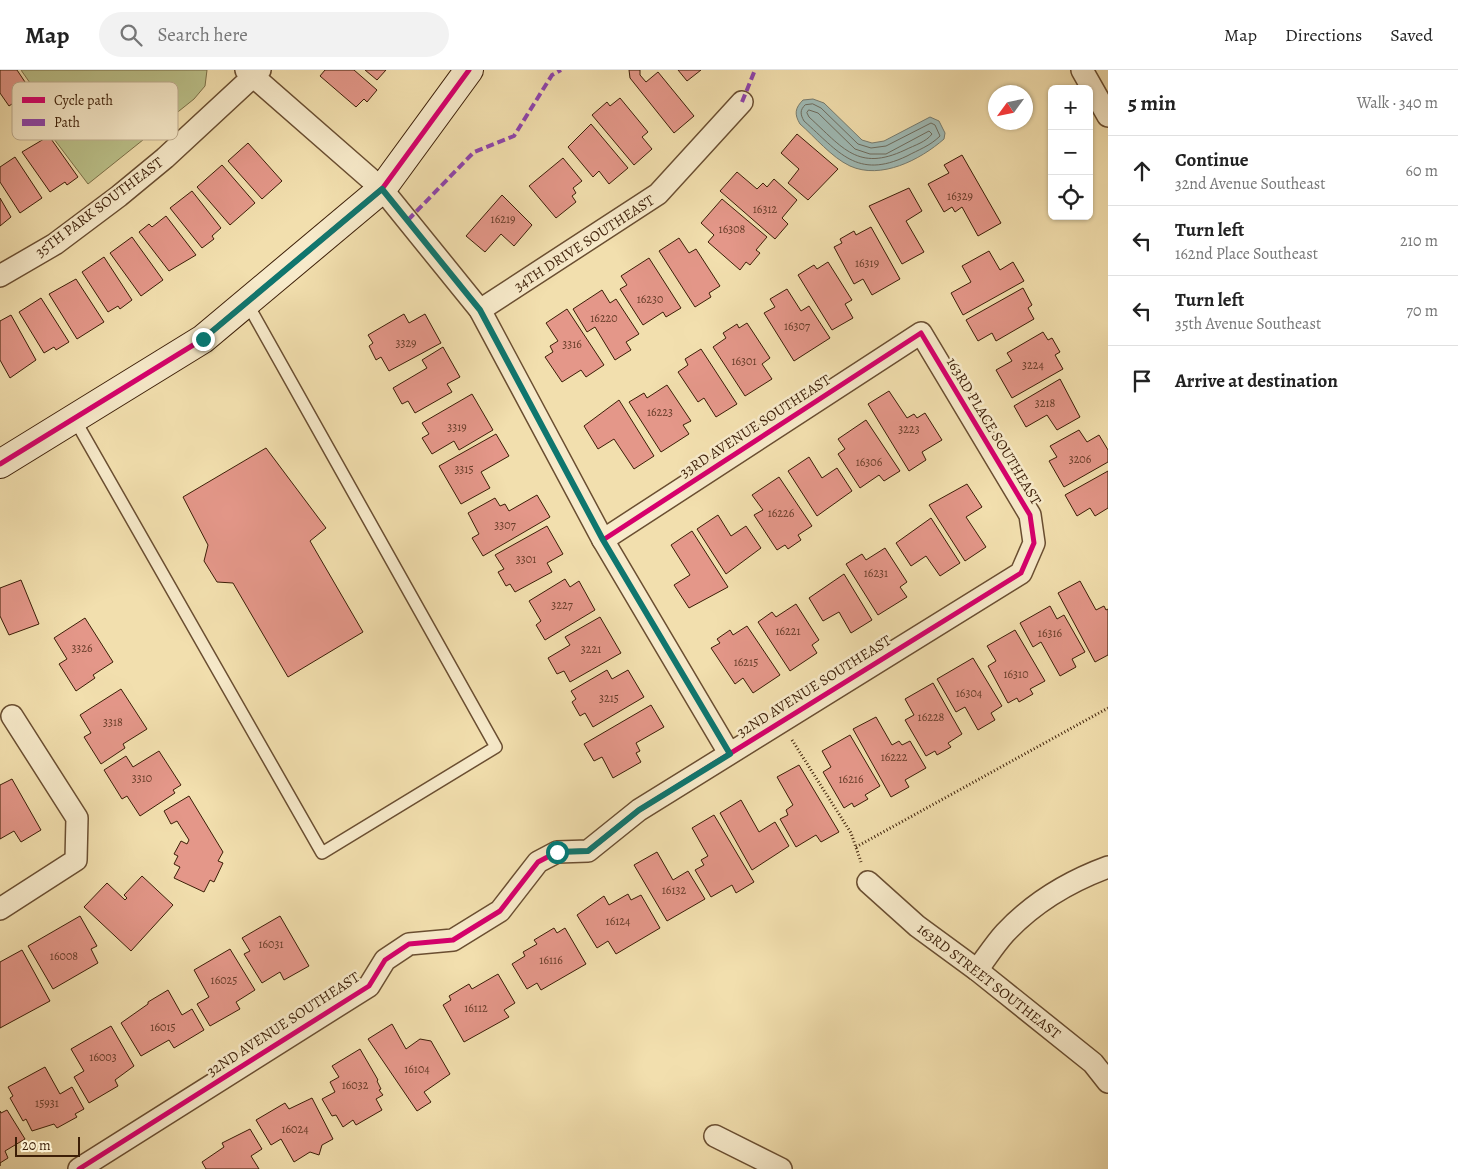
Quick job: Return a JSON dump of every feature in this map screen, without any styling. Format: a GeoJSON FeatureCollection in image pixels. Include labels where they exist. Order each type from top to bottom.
{"type":"FeatureCollection","features":[{"type":"Feature","properties":{"kind":"street"},"geometry":{"type":"LineString","coordinates":[[0,464],[75,420],[203,339],[382,189],[469,70]]}},
{"type":"Feature","properties":{"kind":"street"},"geometry":{"type":"LineString","coordinates":[[1082,70],[1108,116]]}},
{"type":"Feature","properties":{"kind":"street"},"geometry":{"type":"LineString","coordinates":[[253,73],[382,189],[480,310],[603,540],[730,754]]}},
{"type":"Feature","properties":{"kind":"street","name":"35TH PARK SOUTHEAST"},"geometry":{"type":"LineString","coordinates":[[0,276],[54,244],[119,196],[165,158],[253,73]]}},
{"type":"Feature","properties":{"kind":"street","name":"34TH DRIVE SOUTHEAST"},"geometry":{"type":"LineString","coordinates":[[480,310],[658,194],[742,102]]}},
{"type":"Feature","properties":{"kind":"street","name":"33RD AVENUE SOUTHEAST"},"geometry":{"type":"LineString","coordinates":[[603,540],[921,333]]}},
{"type":"Feature","properties":{"kind":"street","name":"163RD PLACE SOUTHEAST"},"geometry":{"type":"LineString","coordinates":[[921,333],[1030,515],[1034,543],[1021,573]]}},
{"type":"Feature","properties":{"kind":"street","name":"32ND AVENUE SOUTHEAST"},"geometry":{"type":"LineString","coordinates":[[79,1169],[369,986],[385,960],[409,944],[453,940],[500,911],[538,862],[557,852],[588,851],[639,810],[1021,573]]}},
{"type":"Feature","properties":{"kind":"street"},"geometry":{"type":"LineString","coordinates":[[0,909],[76,860],[77,818],[12,716]]}},
{"type":"Feature","properties":{"kind":"street"},"geometry":{"type":"LineString","coordinates":[[977,970],[1005,933],[1037,905],[1083,876],[1108,867]]}},
{"type":"Feature","properties":{"kind":"street","name":"163RD STREET SOUTHEAST"},"geometry":{"type":"LineString","coordinates":[[868,882],[917,926],[977,970],[1093,1063],[1108,1082]]}},
{"type":"Feature","properties":{"kind":"street"},"geometry":{"type":"LineString","coordinates":[[715,1136],[781,1169]]}},
{"type":"Feature","properties":{"kind":"lane"},"geometry":{"type":"LineString","coordinates":[[75,420],[322,853],[496,747],[246,302]]}},
{"type":"Feature","properties":{"kind":"path"},"geometry":{"type":"LineString","coordinates":[[856,847],[1108,708]]}},
{"type":"Feature","properties":{"kind":"path"},"geometry":{"type":"LineString","coordinates":[[780,722],[851,833],[868,882]]}},
{"type":"Feature","properties":{"kind":"green space"},"geometry":{"type":"Polygon","coordinates":[[[21,70],[207,70],[205,86],[194,99],[178,112],[178,82],[29,82],[21,70]]]}},
{"type":"Feature","properties":{"kind":"green space"},"geometry":{"type":"Polygon","coordinates":[[[55,140],[143,140],[88,184],[55,140]]]}},
{"type":"Feature","properties":{"kind":"water"},"geometry":{"type":"Polygon","coordinates":[[[813,99],[824,103],[862,140],[872,143],[884,141],[930,117],[939,121],[945,133],[944,139],[924,154],[900,166],[874,171],[862,170],[850,166],[836,157],[800,124],[796,114],[798,106],[803,100],[813,99]]]}},
{"type":"Feature","properties":{"kind":"building"},"geometry":{"type":"Polygon","coordinates":[[[0,70],[17,70],[25,82],[12,82],[12,104],[9,106],[0,93],[0,70]]]}},
{"type":"Feature","properties":{"kind":"building"},"geometry":{"type":"Polygon","coordinates":[[[325,70],[354,70],[377,90],[367,102],[364,99],[356,107],[320,76],[325,70]]]}},
{"type":"Feature","properties":{"kind":"building"},"geometry":{"type":"Polygon","coordinates":[[[365,70],[386,70],[377,80],[365,70]]]}},
{"type":"Feature","properties":{"kind":"building"},"geometry":{"type":"Polygon","coordinates":[[[629,70],[640,70],[640,75],[646,82],[658,72],[694,116],[674,133],[630,78],[629,70]]]}},
{"type":"Feature","properties":{"kind":"building"},"geometry":{"type":"Polygon","coordinates":[[[678,70],[701,70],[687,81],[678,70]]]}},
{"type":"Feature","properties":{"kind":"building"},"geometry":{"type":"Polygon","coordinates":[[[620,98],[648,132],[642,137],[652,149],[634,165],[592,115],[607,102],[610,106],[620,98]]]}},
{"type":"Feature","properties":{"kind":"building"},"geometry":{"type":"Polygon","coordinates":[[[591,124],[628,168],[609,184],[599,171],[593,177],[568,147],[591,124]]]}},
{"type":"Feature","properties":{"kind":"building"},"geometry":{"type":"Polygon","coordinates":[[[797,134],[838,169],[808,200],[788,183],[799,169],[781,153],[797,134]]]}},
{"type":"Feature","properties":{"kind":"building"},"geometry":{"type":"Polygon","coordinates":[[[42,140],[52,140],[78,177],[67,185],[65,182],[50,192],[22,152],[42,140]]]}},
{"type":"Feature","properties":{"kind":"building"},"geometry":{"type":"Polygon","coordinates":[[[248,143],[282,181],[262,199],[228,161],[248,143]]]}},
{"type":"Feature","properties":{"kind":"building"},"geometry":{"type":"Polygon","coordinates":[[[962,155],[1001,223],[978,236],[962,207],[955,212],[952,207],[944,212],[928,184],[949,173],[944,165],[962,155]]]}},
{"type":"Feature","properties":{"kind":"building"},"geometry":{"type":"Polygon","coordinates":[[[15,157],[42,198],[20,213],[0,182],[0,167],[15,157]]]}},
{"type":"Feature","properties":{"kind":"building"},"geometry":{"type":"Polygon","coordinates":[[[563,158],[582,181],[573,188],[576,193],[572,196],[576,202],[556,218],[529,186],[563,158]]]}},
{"type":"Feature","properties":{"kind":"building"},"geometry":{"type":"Polygon","coordinates":[[[222,165],[255,203],[230,225],[197,187],[222,165]]]}},
{"type":"Feature","properties":{"kind":"building"},"geometry":{"type":"Polygon","coordinates":[[[737,172],[757,189],[763,183],[767,187],[774,179],[797,200],[782,218],[788,224],[775,239],[720,191],[737,172]]]}},
{"type":"Feature","properties":{"kind":"building"},"geometry":{"type":"Polygon","coordinates":[[[909,188],[922,211],[906,221],[924,252],[902,264],[869,206],[909,188]]]}},
{"type":"Feature","properties":{"kind":"building"},"geometry":{"type":"Polygon","coordinates":[[[192,191],[221,228],[212,236],[214,239],[202,248],[170,208],[192,191]]]}},
{"type":"Feature","properties":{"kind":"building"},"geometry":{"type":"Polygon","coordinates":[[[502,195],[532,225],[514,246],[501,234],[485,252],[466,236],[502,195]]]}},
{"type":"Feature","properties":{"kind":"building"},"geometry":{"type":"Polygon","coordinates":[[[0,198],[11,217],[0,226],[0,198]]]}},
{"type":"Feature","properties":{"kind":"building"},"geometry":{"type":"Polygon","coordinates":[[[722,199],[767,237],[756,250],[760,253],[750,265],[746,262],[740,270],[708,242],[714,235],[701,223],[722,199]]]}},
{"type":"Feature","properties":{"kind":"building"},"geometry":{"type":"Polygon","coordinates":[[[166,216],[196,255],[169,271],[139,232],[149,224],[152,227],[166,216]]]}},
{"type":"Feature","properties":{"kind":"building"},"geometry":{"type":"Polygon","coordinates":[[[871,227],[900,279],[872,295],[863,279],[854,284],[834,247],[842,243],[840,239],[854,231],[856,235],[871,227]]]}},
{"type":"Feature","properties":{"kind":"building"},"geometry":{"type":"Polygon","coordinates":[[[132,237],[163,280],[141,296],[110,253],[132,237]]]}},
{"type":"Feature","properties":{"kind":"building"},"geometry":{"type":"Polygon","coordinates":[[[679,238],[689,253],[696,249],[720,286],[709,293],[711,297],[695,307],[659,251],[679,238]]]}},
{"type":"Feature","properties":{"kind":"building"},"geometry":{"type":"Polygon","coordinates":[[[989,251],[1000,270],[1013,262],[1024,281],[963,315],[951,293],[971,282],[962,266],[989,251]]]}},
{"type":"Feature","properties":{"kind":"building"},"geometry":{"type":"Polygon","coordinates":[[[104,257],[132,300],[120,309],[118,306],[108,312],[82,272],[104,257]]]}},
{"type":"Feature","properties":{"kind":"building"},"geometry":{"type":"Polygon","coordinates":[[[649,258],[681,308],[666,317],[663,312],[643,325],[620,289],[627,285],[621,276],[649,258]]]}},
{"type":"Feature","properties":{"kind":"building"},"geometry":{"type":"Polygon","coordinates":[[[828,262],[852,300],[845,304],[853,318],[832,330],[798,275],[814,265],[817,269],[828,262]]]}},
{"type":"Feature","properties":{"kind":"building"},"geometry":{"type":"Polygon","coordinates":[[[76,279],[104,322],[77,339],[49,294],[76,279]]]}},
{"type":"Feature","properties":{"kind":"building"},"geometry":{"type":"Polygon","coordinates":[[[1023,288],[1032,305],[1028,308],[1034,319],[996,341],[992,333],[978,341],[966,320],[1023,288]]]}},
{"type":"Feature","properties":{"kind":"building"},"geometry":{"type":"Polygon","coordinates":[[[787,289],[801,311],[809,306],[830,338],[794,361],[764,313],[775,307],[770,299],[787,289]]]}},
{"type":"Feature","properties":{"kind":"building"},"geometry":{"type":"Polygon","coordinates":[[[602,290],[610,303],[616,299],[639,334],[626,342],[631,350],[615,360],[595,327],[587,332],[573,309],[602,290]]]}},
{"type":"Feature","properties":{"kind":"building"},"geometry":{"type":"Polygon","coordinates":[[[41,298],[69,342],[56,350],[54,347],[44,353],[19,312],[41,298]]]}},
{"type":"Feature","properties":{"kind":"building"},"geometry":{"type":"Polygon","coordinates":[[[567,309],[604,365],[586,377],[581,370],[562,382],[545,357],[553,352],[550,346],[558,341],[546,323],[567,309]]]}},
{"type":"Feature","properties":{"kind":"building"},"geometry":{"type":"Polygon","coordinates":[[[404,314],[409,323],[425,314],[441,343],[389,371],[381,357],[376,360],[369,346],[373,343],[368,335],[404,314]]]}},
{"type":"Feature","properties":{"kind":"building"},"geometry":{"type":"Polygon","coordinates":[[[11,315],[36,360],[10,378],[0,360],[0,321],[11,315]]]}},
{"type":"Feature","properties":{"kind":"building"},"geometry":{"type":"Polygon","coordinates":[[[747,323],[770,358],[762,364],[772,379],[745,396],[713,347],[726,338],[723,333],[737,324],[739,328],[747,323]]]}},
{"type":"Feature","properties":{"kind":"building"},"geometry":{"type":"Polygon","coordinates":[[[1043,332],[1048,340],[1052,338],[1060,352],[1055,355],[1063,369],[1012,398],[996,370],[1012,361],[1007,353],[1043,332]]]}},
{"type":"Feature","properties":{"kind":"building"},"geometry":{"type":"Polygon","coordinates":[[[443,347],[460,377],[447,384],[452,392],[415,413],[408,401],[402,404],[393,388],[427,368],[422,360],[443,347]]]}},
{"type":"Feature","properties":{"kind":"building"},"geometry":{"type":"Polygon","coordinates":[[[701,349],[737,404],[716,417],[704,398],[698,402],[678,372],[688,365],[685,359],[701,349]]]}},
{"type":"Feature","properties":{"kind":"building"},"geometry":{"type":"Polygon","coordinates":[[[1060,379],[1080,417],[1057,430],[1047,415],[1026,427],[1014,406],[1060,379]]]}},
{"type":"Feature","properties":{"kind":"building"},"geometry":{"type":"Polygon","coordinates":[[[667,385],[691,421],[683,425],[689,434],[661,452],[629,402],[644,393],[647,398],[667,385]]]}},
{"type":"Feature","properties":{"kind":"building"},"geometry":{"type":"Polygon","coordinates":[[[889,391],[907,418],[914,414],[917,418],[925,413],[942,440],[922,452],[926,460],[909,471],[868,404],[889,391]]]}},
{"type":"Feature","properties":{"kind":"building"},"geometry":{"type":"Polygon","coordinates":[[[472,394],[493,430],[459,450],[454,441],[432,454],[422,438],[429,434],[422,423],[472,394]]]}},
{"type":"Feature","properties":{"kind":"building"},"geometry":{"type":"Polygon","coordinates":[[[619,400],[654,456],[634,469],[614,439],[598,449],[584,426],[619,400]]]}},
{"type":"Feature","properties":{"kind":"building"},"geometry":{"type":"Polygon","coordinates":[[[866,420],[900,471],[884,481],[879,475],[860,488],[838,454],[845,449],[838,439],[866,420]]]}},
{"type":"Feature","properties":{"kind":"building"},"geometry":{"type":"Polygon","coordinates":[[[1079,430],[1087,442],[1099,435],[1108,450],[1108,462],[1064,487],[1049,461],[1057,457],[1050,446],[1079,430]]]}},
{"type":"Feature","properties":{"kind":"building"},"geometry":{"type":"Polygon","coordinates":[[[496,434],[509,456],[481,472],[490,488],[461,504],[439,466],[496,434]]]}},
{"type":"Feature","properties":{"kind":"building"},"geometry":{"type":"Polygon","coordinates":[[[266,448],[326,528],[310,541],[363,632],[288,677],[233,583],[217,582],[204,561],[208,545],[183,497],[266,448]]]}},
{"type":"Feature","properties":{"kind":"building"},"geometry":{"type":"Polygon","coordinates":[[[809,457],[822,478],[837,468],[852,491],[817,516],[788,471],[809,457]]]}},
{"type":"Feature","properties":{"kind":"building"},"geometry":{"type":"Polygon","coordinates":[[[1108,471],[1108,508],[1095,516],[1090,508],[1077,516],[1065,495],[1108,471]]]}},
{"type":"Feature","properties":{"kind":"building"},"geometry":{"type":"Polygon","coordinates":[[[779,477],[812,526],[798,535],[801,540],[788,549],[785,545],[777,550],[754,515],[763,510],[752,495],[779,477]]]}},
{"type":"Feature","properties":{"kind":"building"},"geometry":{"type":"Polygon","coordinates":[[[967,484],[982,507],[966,517],[986,547],[965,561],[929,505],[967,484]]]}},
{"type":"Feature","properties":{"kind":"building"},"geometry":{"type":"Polygon","coordinates":[[[537,495],[550,517],[483,556],[472,538],[479,534],[468,513],[495,498],[500,506],[505,504],[509,511],[537,495]]]}},
{"type":"Feature","properties":{"kind":"building"},"geometry":{"type":"Polygon","coordinates":[[[718,515],[731,536],[746,526],[761,548],[726,574],[697,529],[718,515]]]}},
{"type":"Feature","properties":{"kind":"building"},"geometry":{"type":"Polygon","coordinates":[[[931,518],[960,563],[940,576],[926,556],[911,566],[896,543],[931,518]]]}},
{"type":"Feature","properties":{"kind":"building"},"geometry":{"type":"Polygon","coordinates":[[[547,526],[563,554],[547,563],[552,572],[515,592],[510,584],[506,586],[498,572],[504,569],[495,555],[547,526]]]}},
{"type":"Feature","properties":{"kind":"building"},"geometry":{"type":"Polygon","coordinates":[[[692,531],[728,587],[689,608],[674,585],[690,575],[671,545],[692,531]]]}},
{"type":"Feature","properties":{"kind":"building"},"geometry":{"type":"Polygon","coordinates":[[[885,548],[907,582],[900,587],[907,597],[878,615],[846,564],[862,554],[866,560],[885,548]]]}},
{"type":"Feature","properties":{"kind":"building"},"geometry":{"type":"Polygon","coordinates":[[[844,574],[872,620],[851,633],[839,612],[823,621],[809,598],[844,574]]]}},
{"type":"Feature","properties":{"kind":"building"},"geometry":{"type":"Polygon","coordinates":[[[565,579],[570,587],[579,581],[595,610],[545,640],[536,625],[541,621],[529,601],[565,579]]]}},
{"type":"Feature","properties":{"kind":"building"},"geometry":{"type":"Polygon","coordinates":[[[21,580],[39,624],[9,635],[0,616],[0,588],[21,580]]]}},
{"type":"Feature","properties":{"kind":"building"},"geometry":{"type":"Polygon","coordinates":[[[1080,581],[1096,610],[1104,606],[1106,610],[1108,609],[1108,655],[1095,662],[1058,593],[1080,581]]]}},
{"type":"Feature","properties":{"kind":"building"},"geometry":{"type":"Polygon","coordinates":[[[796,604],[819,640],[812,645],[817,653],[790,671],[758,622],[772,612],[776,617],[796,604]]]}},
{"type":"Feature","properties":{"kind":"building"},"geometry":{"type":"Polygon","coordinates":[[[1050,606],[1057,619],[1064,615],[1085,652],[1072,659],[1076,667],[1060,676],[1041,642],[1033,647],[1020,623],[1050,606]]]}},
{"type":"Feature","properties":{"kind":"building"},"geometry":{"type":"Polygon","coordinates":[[[600,617],[621,653],[570,682],[564,671],[557,674],[548,658],[570,645],[565,637],[600,617]]]}},
{"type":"Feature","properties":{"kind":"building"},"geometry":{"type":"Polygon","coordinates":[[[85,618],[113,662],[93,675],[95,678],[76,691],[59,664],[67,659],[54,638],[85,618]]]}},
{"type":"Feature","properties":{"kind":"building"},"geometry":{"type":"Polygon","coordinates":[[[747,626],[780,675],[753,693],[743,678],[735,684],[711,648],[720,643],[717,639],[730,630],[733,635],[747,626]]]}},
{"type":"Feature","properties":{"kind":"building"},"geometry":{"type":"Polygon","coordinates":[[[1015,630],[1045,681],[1030,689],[1033,694],[1019,702],[1017,698],[1008,703],[988,666],[996,661],[987,646],[1015,630]]]}},
{"type":"Feature","properties":{"kind":"building"},"geometry":{"type":"Polygon","coordinates":[[[973,658],[1002,706],[991,713],[995,720],[978,730],[965,707],[956,712],[937,679],[973,658]]]}},
{"type":"Feature","properties":{"kind":"building"},"geometry":{"type":"Polygon","coordinates":[[[607,670],[612,679],[628,670],[644,697],[593,727],[585,713],[580,716],[572,702],[576,699],[571,691],[607,670]]]}},
{"type":"Feature","properties":{"kind":"building"},"geometry":{"type":"Polygon","coordinates":[[[933,683],[962,734],[948,743],[951,747],[937,755],[935,751],[926,756],[905,720],[914,715],[905,699],[933,683]]]}},
{"type":"Feature","properties":{"kind":"building"},"geometry":{"type":"Polygon","coordinates":[[[121,689],[147,729],[123,744],[125,748],[101,764],[84,737],[91,733],[80,715],[121,689]]]}},
{"type":"Feature","properties":{"kind":"building"},"geometry":{"type":"Polygon","coordinates":[[[651,705],[664,727],[636,743],[640,751],[636,753],[641,762],[613,778],[602,757],[594,761],[584,744],[651,705]]]}},
{"type":"Feature","properties":{"kind":"building"},"geometry":{"type":"Polygon","coordinates":[[[876,717],[892,745],[899,741],[902,745],[910,741],[926,768],[905,780],[909,787],[891,797],[853,729],[876,717]]]}},
{"type":"Feature","properties":{"kind":"building"},"geometry":{"type":"Polygon","coordinates":[[[850,735],[880,786],[865,795],[868,799],[854,807],[852,803],[844,808],[823,772],[831,767],[822,751],[850,735]]]}},
{"type":"Feature","properties":{"kind":"building"},"geometry":{"type":"Polygon","coordinates":[[[159,751],[181,785],[173,790],[175,793],[140,816],[127,796],[122,799],[104,770],[126,756],[133,767],[159,751]]]}},
{"type":"Feature","properties":{"kind":"building"},"geometry":{"type":"Polygon","coordinates":[[[799,765],[839,832],[821,842],[816,835],[796,847],[780,819],[788,815],[786,810],[793,805],[777,777],[799,765]]]}},
{"type":"Feature","properties":{"kind":"building"},"geometry":{"type":"Polygon","coordinates":[[[12,779],[41,830],[21,842],[14,831],[0,839],[0,785],[12,779]]]}},
{"type":"Feature","properties":{"kind":"building"},"geometry":{"type":"Polygon","coordinates":[[[189,796],[223,852],[218,861],[223,863],[214,882],[210,880],[204,892],[174,878],[180,867],[174,864],[178,856],[174,854],[181,841],[187,844],[189,840],[177,821],[171,824],[164,811],[189,796]]]}},
{"type":"Feature","properties":{"kind":"building"},"geometry":{"type":"Polygon","coordinates":[[[741,800],[759,832],[775,822],[789,846],[752,870],[720,813],[741,800]]]}},
{"type":"Feature","properties":{"kind":"building"},"geometry":{"type":"Polygon","coordinates":[[[714,815],[754,882],[736,893],[732,885],[711,897],[695,870],[704,865],[701,860],[708,856],[692,828],[714,815]]]}},
{"type":"Feature","properties":{"kind":"building"},"geometry":{"type":"Polygon","coordinates":[[[657,852],[673,880],[688,871],[705,899],[667,921],[634,865],[657,852]]]}},
{"type":"Feature","properties":{"kind":"building"},"geometry":{"type":"Polygon","coordinates":[[[142,876],[173,905],[131,951],[84,907],[107,883],[125,900],[127,898],[124,895],[142,876]]]}},
{"type":"Feature","properties":{"kind":"building"},"geometry":{"type":"Polygon","coordinates":[[[628,894],[631,900],[641,895],[660,928],[616,954],[608,941],[597,948],[577,915],[604,896],[609,905],[628,894]]]}},
{"type":"Feature","properties":{"kind":"building"},"geometry":{"type":"Polygon","coordinates":[[[80,916],[97,946],[91,949],[98,963],[53,989],[28,946],[80,916]]]}},
{"type":"Feature","properties":{"kind":"building"},"geometry":{"type":"Polygon","coordinates":[[[280,916],[309,966],[284,980],[280,972],[262,983],[244,954],[250,951],[242,938],[280,916]]]}},
{"type":"Feature","properties":{"kind":"building"},"geometry":{"type":"Polygon","coordinates":[[[554,928],[557,933],[565,928],[586,964],[541,990],[537,983],[527,989],[512,964],[525,956],[523,952],[537,944],[534,940],[554,928]]]}},
{"type":"Feature","properties":{"kind":"building"},"geometry":{"type":"Polygon","coordinates":[[[230,949],[255,990],[236,1002],[240,1009],[210,1026],[197,1004],[209,997],[194,970],[230,949]]]}},
{"type":"Feature","properties":{"kind":"building"},"geometry":{"type":"Polygon","coordinates":[[[22,950],[50,1001],[0,1028],[0,962],[22,950]]]}},
{"type":"Feature","properties":{"kind":"building"},"geometry":{"type":"Polygon","coordinates":[[[498,974],[515,1003],[504,1010],[509,1017],[464,1042],[443,1005],[451,1000],[449,996],[469,984],[472,989],[498,974]]]}},
{"type":"Feature","properties":{"kind":"building"},"geometry":{"type":"Polygon","coordinates":[[[168,990],[182,1015],[192,1009],[204,1030],[174,1048],[169,1040],[141,1056],[121,1023],[148,1004],[148,1002],[168,990]]]}},
{"type":"Feature","properties":{"kind":"building"},"geometry":{"type":"Polygon","coordinates":[[[392,1024],[406,1049],[420,1039],[431,1041],[450,1074],[424,1092],[431,1102],[417,1111],[368,1039],[392,1024]]]}},
{"type":"Feature","properties":{"kind":"building"},"geometry":{"type":"Polygon","coordinates":[[[111,1026],[134,1066],[115,1080],[118,1086],[89,1103],[74,1077],[84,1071],[71,1049],[111,1026]]]}},
{"type":"Feature","properties":{"kind":"building"},"geometry":{"type":"Polygon","coordinates":[[[360,1049],[378,1080],[381,1089],[379,1090],[383,1095],[376,1099],[382,1110],[356,1125],[353,1120],[343,1127],[336,1115],[332,1116],[322,1099],[335,1092],[330,1082],[339,1077],[332,1066],[360,1049]]]}},
{"type":"Feature","properties":{"kind":"building"},"geometry":{"type":"Polygon","coordinates":[[[45,1067],[60,1094],[72,1087],[84,1109],[75,1114],[77,1117],[57,1128],[54,1124],[32,1131],[26,1119],[23,1121],[10,1098],[13,1096],[8,1087],[45,1067]]]}},
{"type":"Feature","properties":{"kind":"building"},"geometry":{"type":"Polygon","coordinates":[[[312,1098],[333,1139],[322,1145],[319,1155],[310,1152],[294,1162],[281,1139],[271,1145],[256,1120],[285,1103],[289,1109],[312,1098]]]}},
{"type":"Feature","properties":{"kind":"building"},"geometry":{"type":"Polygon","coordinates":[[[7,1110],[25,1139],[5,1151],[8,1158],[0,1163],[0,1111],[1,1113],[7,1110]]]}},
{"type":"Feature","properties":{"kind":"building"},"geometry":{"type":"Polygon","coordinates":[[[250,1129],[262,1149],[251,1156],[259,1169],[206,1169],[202,1162],[224,1147],[222,1143],[250,1129]]]}},
{"type":"Feature","properties":{"kind":"marked path"},"geometry":{"type":"LineString","coordinates":[[408,220],[474,152],[514,136],[552,75],[561,70]]}},
{"type":"Feature","properties":{"kind":"marked path"},"geometry":{"type":"LineString","coordinates":[[742,102],[755,70]]}},
{"type":"Feature","properties":{"kind":"cycle path"},"geometry":{"type":"LineString","coordinates":[[0,464],[203,339],[382,189],[469,70]]}},
{"type":"Feature","properties":{"kind":"cycle path"},"geometry":{"type":"LineString","coordinates":[[79,1169],[369,986],[385,960],[409,944],[453,940],[500,911],[538,862],[557,852],[588,851],[639,810],[1021,573],[1034,543],[1030,515],[921,333],[603,540]]}},
{"type":"Feature","properties":{"kind":"route"},"geometry":{"type":"LineString","coordinates":[[203,339],[382,189],[480,310],[603,540],[730,754],[639,810],[588,851],[557,852]]}}]}
